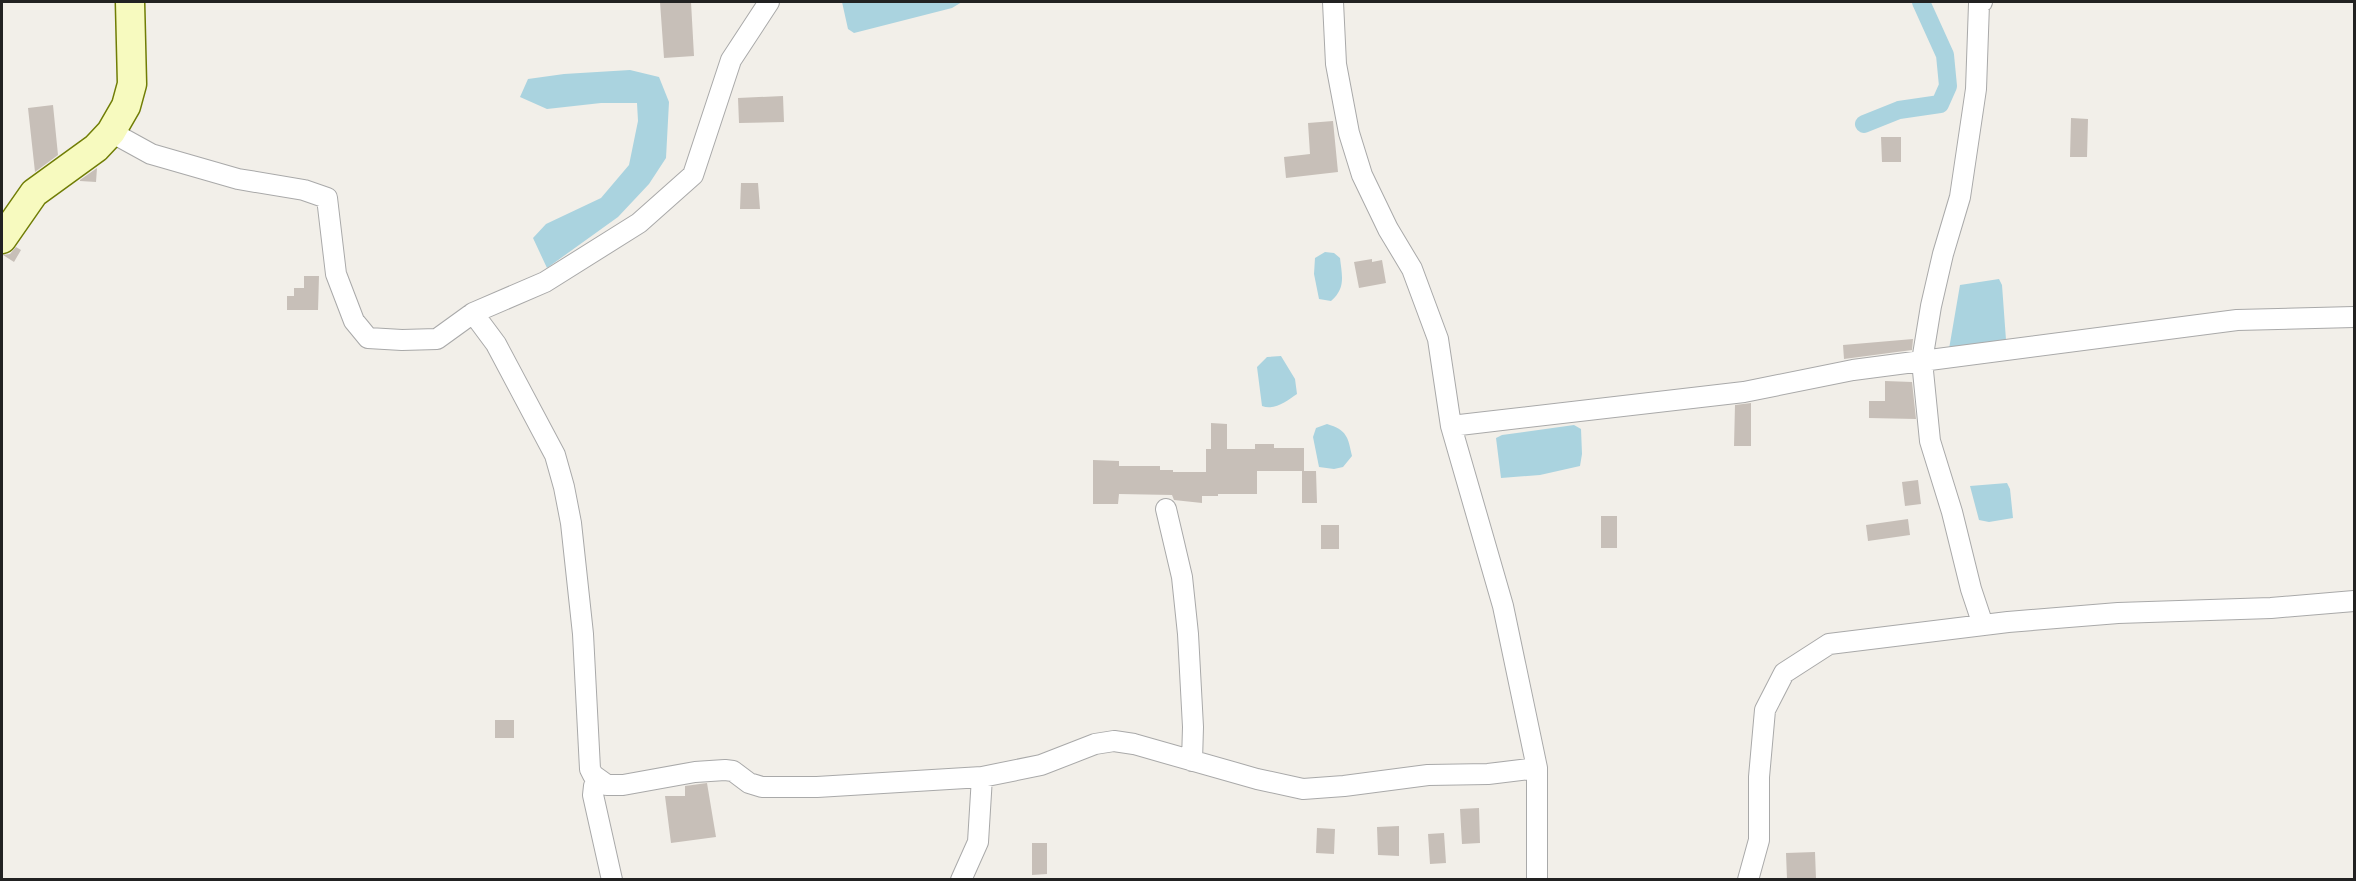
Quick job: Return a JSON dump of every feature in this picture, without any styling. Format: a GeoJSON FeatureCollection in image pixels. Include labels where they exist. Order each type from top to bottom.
{"type":"FeatureCollection","features":[{"type":"Feature","properties":{"kind":"street"},"geometry":{"type":"LineString","coordinates":[[2,238],[34,193],[96,148],[111,132],[126,106],[132,84],[130,2]]}},
{"type":"Feature","properties":{"kind":"street"},"geometry":{"type":"LineString","coordinates":[[111,132],[151,154],[238,179],[304,190],[327,198],[336,274],[354,321],[368,338],[437,339],[473,313],[555,276],[639,223],[693,175],[731,60],[769,2]]}},
{"type":"Feature","properties":{"kind":"street"},"geometry":{"type":"LineString","coordinates":[[1333,2],[1336,64],[1349,133],[1362,175],[1388,228],[1412,269],[1438,339],[1451,426],[1503,606],[1537,768],[1537,879]]}},
{"type":"Feature","properties":{"kind":"street"},"geometry":{"type":"LineString","coordinates":[[1982,2],[1979,3],[1976,89],[1960,196],[1933,295],[1922,361],[1930,441],[1983,625]]}},
{"type":"Feature","properties":{"kind":"street"},"geometry":{"type":"LineString","coordinates":[[473,313],[496,344],[555,455],[572,523],[584,634],[590,769],[606,785],[623,785],[695,772],[725,770],[733,771],[749,783],[762,787],[817,787],[982,777],[1041,765],[1095,744],[1114,741],[1134,744],[1257,779],[1304,789],[1428,775],[1488,774],[1537,768]]}},
{"type":"Feature","properties":{"kind":"street"},"geometry":{"type":"LineString","coordinates":[[1451,426],[1744,392],[1853,370],[2237,320],[2355,317]]}},
{"type":"Feature","properties":{"kind":"street"},"geometry":{"type":"LineString","coordinates":[[1166,509],[1182,577],[1187,623],[1193,727],[1192,760]]}},
{"type":"Feature","properties":{"kind":"street"},"geometry":{"type":"LineString","coordinates":[[1748,879],[1759,840],[1759,777],[1765,710],[1784,673],[1829,645],[1983,625],[2118,613],[2271,608],[2355,601]]}},
{"type":"Feature","properties":{"kind":"street"},"geometry":{"type":"LineString","coordinates":[[962,879],[978,842],[982,777]]}},
{"type":"Feature","properties":{"kind":"street"},"geometry":{"type":"LineString","coordinates":[[597,778],[593,795],[612,879]]}},
{"type":"Feature","properties":{"kind":"water"},"geometry":{"type":"Polygon","coordinates":[[[842,2],[962,2],[952,8],[854,33],[848,29],[842,2]]]}},
{"type":"Feature","properties":{"kind":"water"},"geometry":{"type":"Polygon","coordinates":[[[630,70],[659,77],[669,102],[666,158],[649,184],[618,217],[547,268],[533,238],[546,224],[601,198],[629,165],[638,121],[637,103],[601,103],[547,109],[520,97],[528,79],[564,74],[630,70]]]}},
{"type":"Feature","properties":{"kind":"water"},"geometry":{"type":"Polygon","coordinates":[[[1325,252],[1334,253],[1340,258],[1342,270],[1341,286],[1331,301],[1319,299],[1314,274],[1315,258],[1325,252]]]}},
{"type":"Feature","properties":{"kind":"water"},"geometry":{"type":"Polygon","coordinates":[[[1999,279],[2002,285],[2006,340],[2003,343],[1949,349],[1960,285],[1999,279]]]}},
{"type":"Feature","properties":{"kind":"water"},"geometry":{"type":"Polygon","coordinates":[[[1281,356],[1295,379],[1297,394],[1276,406],[1262,406],[1257,367],[1267,357],[1281,356]]]}},
{"type":"Feature","properties":{"kind":"water"},"geometry":{"type":"Polygon","coordinates":[[[1327,424],[1339,429],[1348,439],[1352,456],[1343,467],[1334,469],[1319,467],[1313,437],[1316,428],[1327,424]]]}},
{"type":"Feature","properties":{"kind":"water"},"geometry":{"type":"Polygon","coordinates":[[[1574,425],[1581,429],[1580,466],[1540,475],[1501,478],[1496,438],[1502,435],[1574,425]]]}},
{"type":"Feature","properties":{"kind":"water"},"geometry":{"type":"Polygon","coordinates":[[[2007,483],[2010,489],[2013,518],[1989,522],[1979,520],[1970,486],[2007,483]]]}},
{"type":"Feature","properties":{"kind":"building"},"geometry":{"type":"Polygon","coordinates":[[[660,2],[691,2],[694,56],[664,58],[660,2]]]}},
{"type":"Feature","properties":{"kind":"building"},"geometry":{"type":"Polygon","coordinates":[[[783,96],[784,122],[739,123],[738,98],[783,96]]]}},
{"type":"Feature","properties":{"kind":"building"},"geometry":{"type":"Polygon","coordinates":[[[53,105],[58,155],[35,172],[28,108],[53,105]]]}},
{"type":"Feature","properties":{"kind":"building"},"geometry":{"type":"Polygon","coordinates":[[[2071,118],[2088,119],[2087,157],[2070,157],[2071,118]]]}},
{"type":"Feature","properties":{"kind":"building"},"geometry":{"type":"Polygon","coordinates":[[[1333,121],[1338,172],[1286,178],[1284,157],[1310,154],[1308,123],[1333,121]]]}},
{"type":"Feature","properties":{"kind":"building"},"geometry":{"type":"Polygon","coordinates":[[[1881,137],[1901,137],[1901,162],[1882,162],[1881,137]]]}},
{"type":"Feature","properties":{"kind":"building"},"geometry":{"type":"Polygon","coordinates":[[[97,168],[96,182],[80,181],[80,180],[97,168]]]}},
{"type":"Feature","properties":{"kind":"building"},"geometry":{"type":"Polygon","coordinates":[[[741,183],[758,183],[760,209],[740,209],[741,183]]]}},
{"type":"Feature","properties":{"kind":"building"},"geometry":{"type":"Polygon","coordinates":[[[16,247],[21,250],[14,262],[3,255],[10,254],[16,247]]]}},
{"type":"Feature","properties":{"kind":"building"},"geometry":{"type":"Polygon","coordinates":[[[1372,259],[1372,262],[1382,260],[1386,283],[1359,288],[1354,262],[1372,259]]]}},
{"type":"Feature","properties":{"kind":"building"},"geometry":{"type":"Polygon","coordinates":[[[304,276],[319,276],[318,310],[287,310],[287,296],[294,296],[294,288],[304,288],[304,276]]]}},
{"type":"Feature","properties":{"kind":"building"},"geometry":{"type":"Polygon","coordinates":[[[1913,339],[1912,350],[1844,359],[1843,345],[1913,339]]]}},
{"type":"Feature","properties":{"kind":"building"},"geometry":{"type":"Polygon","coordinates":[[[1885,381],[1912,382],[1916,419],[1869,418],[1869,401],[1885,401],[1885,381]]]}},
{"type":"Feature","properties":{"kind":"building"},"geometry":{"type":"Polygon","coordinates":[[[1751,403],[1751,446],[1734,446],[1735,405],[1751,403]]]}},
{"type":"Feature","properties":{"kind":"building"},"geometry":{"type":"Polygon","coordinates":[[[1211,423],[1227,424],[1227,449],[1255,449],[1255,444],[1274,444],[1274,448],[1304,448],[1304,471],[1316,471],[1317,503],[1302,503],[1302,471],[1257,471],[1257,494],[1202,496],[1202,503],[1174,500],[1172,495],[1119,494],[1118,504],[1093,504],[1093,460],[1119,461],[1119,466],[1160,466],[1160,470],[1173,470],[1173,472],[1206,472],[1206,449],[1211,449],[1211,423]]]}},
{"type":"Feature","properties":{"kind":"building"},"geometry":{"type":"Polygon","coordinates":[[[1918,480],[1921,504],[1905,506],[1902,482],[1918,480]]]}},
{"type":"Feature","properties":{"kind":"building"},"geometry":{"type":"Polygon","coordinates":[[[1601,516],[1617,516],[1617,548],[1601,548],[1601,516]]]}},
{"type":"Feature","properties":{"kind":"building"},"geometry":{"type":"Polygon","coordinates":[[[1908,519],[1910,535],[1868,541],[1866,525],[1908,519]]]}},
{"type":"Feature","properties":{"kind":"building"},"geometry":{"type":"Polygon","coordinates":[[[1321,525],[1339,525],[1339,549],[1321,549],[1321,525]]]}},
{"type":"Feature","properties":{"kind":"building"},"geometry":{"type":"Polygon","coordinates":[[[495,720],[514,720],[514,738],[495,738],[495,720]]]}},
{"type":"Feature","properties":{"kind":"building"},"geometry":{"type":"Polygon","coordinates":[[[707,783],[716,837],[671,843],[665,796],[685,796],[685,786],[707,783]]]}},
{"type":"Feature","properties":{"kind":"building"},"geometry":{"type":"Polygon","coordinates":[[[1479,808],[1480,843],[1462,844],[1460,809],[1479,808]]]}},
{"type":"Feature","properties":{"kind":"building"},"geometry":{"type":"Polygon","coordinates":[[[1399,826],[1399,856],[1378,855],[1377,827],[1399,826]]]}},
{"type":"Feature","properties":{"kind":"building"},"geometry":{"type":"Polygon","coordinates":[[[1317,828],[1335,829],[1334,854],[1316,853],[1317,828]]]}},
{"type":"Feature","properties":{"kind":"building"},"geometry":{"type":"Polygon","coordinates":[[[1444,833],[1446,863],[1430,864],[1428,834],[1444,833]]]}},
{"type":"Feature","properties":{"kind":"building"},"geometry":{"type":"Polygon","coordinates":[[[1032,843],[1047,843],[1047,874],[1032,875],[1032,843]]]}},
{"type":"Feature","properties":{"kind":"building"},"geometry":{"type":"Polygon","coordinates":[[[1815,852],[1816,879],[1787,879],[1786,853],[1815,852]]]}},
{"type":"Feature","properties":{"kind":"waterway"},"geometry":{"type":"LineString","coordinates":[[1864,124],[1899,110],[1940,104],[1948,86],[1945,55],[1921,2]]}}]}
